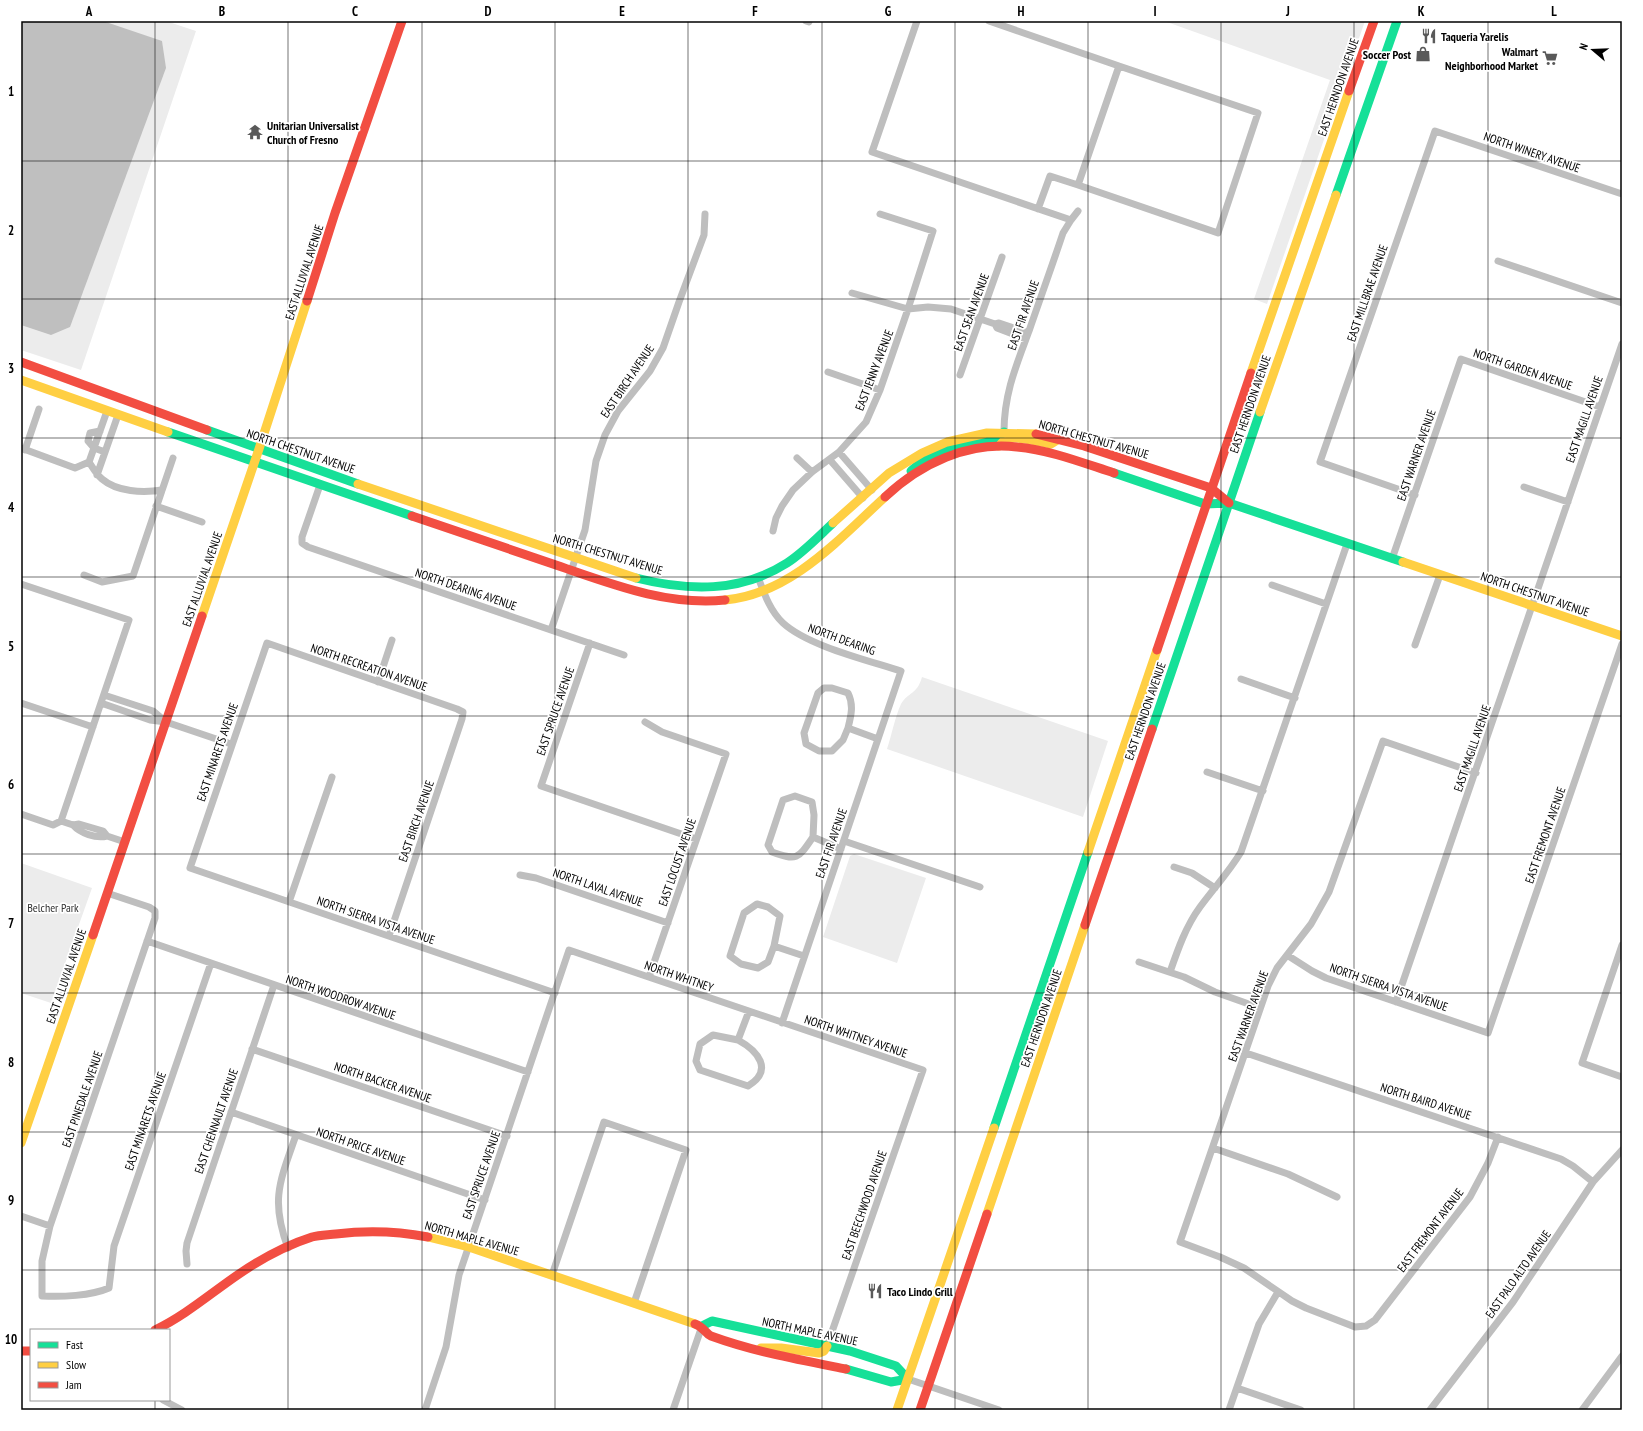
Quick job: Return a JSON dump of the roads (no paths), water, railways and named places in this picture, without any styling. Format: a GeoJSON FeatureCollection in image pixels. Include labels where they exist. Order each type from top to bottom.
{"type":"FeatureCollection","features":[{"type":"Feature","properties":{"kind":"main road","name":"EAST ALLUVIAL AVENUE"},"geometry":{"type":"LineString","coordinates":[[21,1143],[259,449],[338,206],[402,21]]}},
{"type":"Feature","properties":{"kind":"main road","name":"EAST HERNDON AVENUE"},"geometry":{"type":"LineString","coordinates":[[898,1410],[1205,504],[1374,21]]}},
{"type":"Feature","properties":{"kind":"main road","name":"EAST HERNDON AVENUE"},"geometry":{"type":"LineString","coordinates":[[920,1410],[1229,503],[1397,21]]}},
{"type":"Feature","properties":{"kind":"main road","name":"NORTH CHESTNUT AVENUE"},"geometry":{"type":"LineString","coordinates":[[21,362],[325,473],[629,576],[679,586],[704,588],[721,587],[758,577],[787,563],[803,551],[889,473],[922,453],[947,442],[973,435],[1004,432],[1031,433],[1059,439],[1211,488],[1229,503],[1622,636]]}},
{"type":"Feature","properties":{"kind":"main road","name":"NORTH CHESTNUT AVENUE"},"geometry":{"type":"LineString","coordinates":[[21,380],[254,463],[629,590],[669,600],[688,602],[726,600],[763,591],[798,572],[814,560],[910,476],[962,451],[999,446],[1017,447],[1044,452],[1205,504],[1229,503]]}},
{"type":"Feature","properties":{"kind":"main road"},"geometry":{"type":"LineString","coordinates":[[892,491],[921,461],[930,456],[958,446],[995,439],[1004,432]]}},
{"type":"Feature","properties":{"kind":"main road"},"geometry":{"type":"LineString","coordinates":[[999,446],[1008,438],[1032,440],[1051,444],[1059,439]]}},
{"type":"Feature","properties":{"kind":"main road","name":"NORTH MAPLE AVENUE"},"geometry":{"type":"LineString","coordinates":[[157,1329],[185,1314],[255,1264],[313,1237],[349,1231],[390,1232],[415,1234],[442,1239],[469,1247],[702,1326],[709,1335],[752,1348],[790,1358],[853,1370],[891,1382],[908,1379]]}},
{"type":"Feature","properties":{"kind":"main road","name":"NORTH MAPLE AVENUE"},"geometry":{"type":"LineString","coordinates":[[702,1326],[712,1321],[850,1351],[896,1366],[908,1379]]}},
{"type":"Feature","properties":{"kind":"main road"},"geometry":{"type":"LineString","coordinates":[[752,1348],[781,1348],[819,1353],[824,1351],[827,1346]]}},
{"type":"Feature","properties":{"kind":"street"},"geometry":{"type":"LineString","coordinates":[[917,21],[872,152],[1071,220]]}},
{"type":"Feature","properties":{"kind":"street"},"geometry":{"type":"LineString","coordinates":[[989,21],[1258,113],[1218,232],[1050,176],[1038,209]]}},
{"type":"Feature","properties":{"kind":"street"},"geometry":{"type":"LineString","coordinates":[[1078,185],[1119,66]]}},
{"type":"Feature","properties":{"kind":"street","name":"NORTH WINERY AVENUE"},"geometry":{"type":"LineString","coordinates":[[1435,132],[1622,194]]}},
{"type":"Feature","properties":{"kind":"street","name":"EAST MILLBRAE AVENUE"},"geometry":{"type":"LineString","coordinates":[[1415,495],[1320,462],[1435,132]]}},
{"type":"Feature","properties":{"kind":"street","name":"EAST FIR AVENUE"},"geometry":{"type":"LineString","coordinates":[[1004,432],[1004,411],[1008,391],[1063,233],[1078,211]]}},
{"type":"Feature","properties":{"kind":"street","name":"EAST BIRCH AVENUE"},"geometry":{"type":"LineString","coordinates":[[551,630],[585,530],[596,461],[605,435],[618,411],[650,371],[664,348],[679,302],[704,235],[705,214]]}},
{"type":"Feature","properties":{"kind":"street","name":"EAST JENNY AVENUE"},"geometry":{"type":"LineString","coordinates":[[773,531],[776,518],[793,490],[812,472],[839,452],[866,422],[880,390],[908,309],[933,231],[880,214]]}},
{"type":"Feature","properties":{"kind":"street","name":"EAST SEAN AVENUE"},"geometry":{"type":"LineString","coordinates":[[960,375],[1002,257]]}},
{"type":"Feature","properties":{"kind":"street"},"geometry":{"type":"LineString","coordinates":[[1498,261],[1622,303]]}},
{"type":"Feature","properties":{"kind":"street"},"geometry":{"type":"LineString","coordinates":[[852,293],[908,309],[928,307],[951,309],[995,324],[998,328],[1027,336]]}},
{"type":"Feature","properties":{"kind":"street","name":"EAST MAGILL AVENUE"},"geometry":{"type":"LineString","coordinates":[[1396,1002],[1476,773],[1622,344]]}},
{"type":"Feature","properties":{"kind":"street","name":"NORTH GARDEN AVENUE"},"geometry":{"type":"LineString","coordinates":[[1461,359],[1600,407]]}},
{"type":"Feature","properties":{"kind":"street","name":"EAST WARNER AVENUE"},"geometry":{"type":"LineString","coordinates":[[1392,559],[1461,359]]}},
{"type":"Feature","properties":{"kind":"street"},"geometry":{"type":"LineString","coordinates":[[828,372],[880,390]]}},
{"type":"Feature","properties":{"kind":"street"},"geometry":{"type":"LineString","coordinates":[[39,409],[23,449],[75,468],[88,462],[107,410]]}},
{"type":"Feature","properties":{"kind":"street"},"geometry":{"type":"LineString","coordinates":[[98,475],[118,415]]}},
{"type":"Feature","properties":{"kind":"street"},"geometry":{"type":"LineString","coordinates":[[94,448],[105,452]]}},
{"type":"Feature","properties":{"kind":"street"},"geometry":{"type":"LineString","coordinates":[[839,452],[872,490]]}},
{"type":"Feature","properties":{"kind":"street"},"geometry":{"type":"LineString","coordinates":[[84,575],[102,582],[133,576],[173,458]]}},
{"type":"Feature","properties":{"kind":"street"},"geometry":{"type":"LineString","coordinates":[[797,458],[812,472]]}},
{"type":"Feature","properties":{"kind":"street"},"geometry":{"type":"LineString","coordinates":[[830,460],[862,498]]}},
{"type":"Feature","properties":{"kind":"street"},"geometry":{"type":"LineString","coordinates":[[88,462],[103,480],[122,489],[134,491],[162,490]]}},
{"type":"Feature","properties":{"kind":"street","name":"NORTH DEARING AVENUE"},"geometry":{"type":"LineString","coordinates":[[320,485],[302,537],[302,543],[308,547],[624,655]]}},
{"type":"Feature","properties":{"kind":"street"},"geometry":{"type":"LineString","coordinates":[[1524,488],[1568,502]]}},
{"type":"Feature","properties":{"kind":"street"},"geometry":{"type":"LineString","coordinates":[[156,506],[202,522]]}},
{"type":"Feature","properties":{"kind":"street"},"geometry":{"type":"LineString","coordinates":[[1170,972],[1182,938],[1190,922],[1199,907],[1225,876],[1241,852],[1347,544]]}},
{"type":"Feature","properties":{"kind":"street"},"geometry":{"type":"LineString","coordinates":[[1415,645],[1440,575]]}},
{"type":"Feature","properties":{"kind":"street","name":"NORTH DEARING"},"geometry":{"type":"LineString","coordinates":[[758,577],[763,591],[777,616],[783,623],[800,635],[828,647],[901,672]]}},
{"type":"Feature","properties":{"kind":"street"},"geometry":{"type":"LineString","coordinates":[[21,584],[129,620],[61,821],[53,825],[21,814]]}},
{"type":"Feature","properties":{"kind":"street"},"geometry":{"type":"LineString","coordinates":[[1272,585],[1326,604]]}},
{"type":"Feature","properties":{"kind":"street"},"geometry":{"type":"LineString","coordinates":[[378,682],[392,640]]}},
{"type":"Feature","properties":{"kind":"street","name":"NORTH RECREATION AVENUE"},"geometry":{"type":"LineString","coordinates":[[267,643],[463,712]]}},
{"type":"Feature","properties":{"kind":"street","name":"EAST MINARETS AVENUE"},"geometry":{"type":"LineString","coordinates":[[190,868],[231,744],[267,643]]}},
{"type":"Feature","properties":{"kind":"street","name":"EAST SPRUCE AVENUE"},"geometry":{"type":"LineString","coordinates":[[590,644],[541,786],[696,839]]}},
{"type":"Feature","properties":{"kind":"street","name":"EAST FREMONT AVENUE"},"geometry":{"type":"LineString","coordinates":[[1488,1033],[1622,644]]}},
{"type":"Feature","properties":{"kind":"street","name":"EAST FIR AVENUE"},"geometry":{"type":"LineString","coordinates":[[782,1022],[901,672]]}},
{"type":"Feature","properties":{"kind":"street"},"geometry":{"type":"LineString","coordinates":[[1241,679],[1295,698]]}},
{"type":"Feature","properties":{"kind":"street"},"geometry":{"type":"LineString","coordinates":[[824,688],[832,688],[848,693],[852,700],[852,711],[848,728],[843,740],[832,751],[819,751],[806,744],[804,733],[818,692],[824,688]]}},
{"type":"Feature","properties":{"kind":"street"},"geometry":{"type":"LineString","coordinates":[[104,695],[153,711],[166,722]]}},
{"type":"Feature","properties":{"kind":"street"},"geometry":{"type":"LineString","coordinates":[[21,703],[93,727]]}},
{"type":"Feature","properties":{"kind":"street"},"geometry":{"type":"LineString","coordinates":[[101,703],[150,720],[166,722],[231,744]]}},
{"type":"Feature","properties":{"kind":"street","name":"EAST BIRCH AVENUE"},"geometry":{"type":"LineString","coordinates":[[389,936],[462,719],[463,712]]}},
{"type":"Feature","properties":{"kind":"street","name":"EAST LOCUST AVENUE"},"geometry":{"type":"LineString","coordinates":[[645,722],[662,732],[726,754],[649,977]]}},
{"type":"Feature","properties":{"kind":"street"},"geometry":{"type":"LineString","coordinates":[[848,728],[878,739]]}},
{"type":"Feature","properties":{"kind":"street","name":"EAST WARNER AVENUE"},"geometry":{"type":"LineString","coordinates":[[1278,1292],[1244,1268],[1220,1256],[1180,1242],[1246,1053],[1260,1008],[1272,977],[1311,924],[1329,892],[1383,741],[1476,773]]}},
{"type":"Feature","properties":{"kind":"street"},"geometry":{"type":"LineString","coordinates":[[1207,772],[1263,791]]}},
{"type":"Feature","properties":{"kind":"street"},"geometry":{"type":"LineString","coordinates":[[289,902],[332,777]]}},
{"type":"Feature","properties":{"kind":"street"},"geometry":{"type":"LineString","coordinates":[[795,796],[812,802],[814,815],[813,837],[801,855],[789,858],[772,852],[768,845],[783,800],[795,796]]}},
{"type":"Feature","properties":{"kind":"street"},"geometry":{"type":"LineString","coordinates":[[61,821],[73,825],[77,830],[100,838],[107,836],[125,842]]}},
{"type":"Feature","properties":{"kind":"street"},"geometry":{"type":"LineString","coordinates":[[813,837],[841,849]]}},
{"type":"Feature","properties":{"kind":"street"},"geometry":{"type":"LineString","coordinates":[[844,841],[980,887]]}},
{"type":"Feature","properties":{"kind":"street"},"geometry":{"type":"LineString","coordinates":[[1174,867],[1192,873],[1215,888]]}},
{"type":"Feature","properties":{"kind":"street","name":"NORTH SIERRA VISTA AVENUE"},"geometry":{"type":"LineString","coordinates":[[190,868],[555,993]]}},
{"type":"Feature","properties":{"kind":"street","name":"NORTH LAVAL AVENUE"},"geometry":{"type":"LineString","coordinates":[[520,875],[536,878],[668,923]]}},
{"type":"Feature","properties":{"kind":"street","name":"EAST PINEDALE AVENUE"},"geometry":{"type":"LineString","coordinates":[[42,1296],[42,1261],[50,1226],[155,918],[155,911],[149,907],[107,893]]}},
{"type":"Feature","properties":{"kind":"street"},"geometry":{"type":"LineString","coordinates":[[757,904],[768,907],[780,916],[774,946],[768,962],[758,968],[741,964],[730,956],[744,913],[757,904]]}},
{"type":"Feature","properties":{"kind":"street","name":"NORTH WOODROW AVENUE"},"geometry":{"type":"LineString","coordinates":[[148,941],[274,986],[528,1072]]}},
{"type":"Feature","properties":{"kind":"street"},"geometry":{"type":"LineString","coordinates":[[1622,945],[1582,1063],[1622,1078]]}},
{"type":"Feature","properties":{"kind":"street"},"geometry":{"type":"LineString","coordinates":[[774,946],[804,956]]}},
{"type":"Feature","properties":{"kind":"street","name":"EAST SPRUCE AVENUE"},"geometry":{"type":"LineString","coordinates":[[425,1410],[446,1347],[459,1276],[570,950]]}},
{"type":"Feature","properties":{"kind":"street","name":"NORTH WHITNEY"},"geometry":{"type":"LineString","coordinates":[[570,950],[782,1022]]}},
{"type":"Feature","properties":{"kind":"street","name":"NORTH SIERRA VISTA AVENUE"},"geometry":{"type":"LineString","coordinates":[[1287,955],[1319,975],[1488,1033]]}},
{"type":"Feature","properties":{"kind":"street"},"geometry":{"type":"LineString","coordinates":[[1139,962],[1170,972],[1215,992],[1260,1008]]}},
{"type":"Feature","properties":{"kind":"street","name":"EAST MINARETS AVENUE"},"geometry":{"type":"LineString","coordinates":[[42,1296],[57,1297],[109,1288],[114,1246],[211,963]]}},
{"type":"Feature","properties":{"kind":"street"},"geometry":{"type":"LineString","coordinates":[[1614,969],[1622,972]]}},
{"type":"Feature","properties":{"kind":"street","name":"EAST CHENNAULT AVENUE"},"geometry":{"type":"LineString","coordinates":[[187,1264],[187,1243],[274,986]]}},
{"type":"Feature","properties":{"kind":"street"},"geometry":{"type":"LineString","coordinates":[[738,1040],[749,1011]]}},
{"type":"Feature","properties":{"kind":"street","name":"NORTH WHITNEY AVENUE"},"geometry":{"type":"LineString","coordinates":[[782,1022],[923,1070]]}},
{"type":"Feature","properties":{"kind":"street"},"geometry":{"type":"LineString","coordinates":[[713,1035],[738,1040],[751,1047],[760,1058],[760,1070],[756,1081],[748,1086],[700,1070],[696,1061],[700,1044],[713,1035]]}},
{"type":"Feature","properties":{"kind":"street","name":"NORTH BACKER AVENUE"},"geometry":{"type":"LineString","coordinates":[[252,1049],[506,1136]]}},
{"type":"Feature","properties":{"kind":"street","name":"NORTH BAIRD AVENUE"},"geometry":{"type":"LineString","coordinates":[[1246,1053],[1561,1159],[1573,1166],[1593,1182]]}},
{"type":"Feature","properties":{"kind":"street","name":"EAST BEECHWOOD AVENUE"},"geometry":{"type":"LineString","coordinates":[[827,1346],[923,1070]]}},
{"type":"Feature","properties":{"kind":"street","name":"NORTH PRICE AVENUE"},"geometry":{"type":"LineString","coordinates":[[231,1112],[485,1200]]}},
{"type":"Feature","properties":{"kind":"street"},"geometry":{"type":"LineString","coordinates":[[552,1275],[604,1122],[686,1150],[634,1303]]}},
{"type":"Feature","properties":{"kind":"street"},"geometry":{"type":"LineString","coordinates":[[288,1248],[278,1218],[277,1202],[280,1185],[296,1135]]}},
{"type":"Feature","properties":{"kind":"street","name":"EAST FREMONT AVENUE"},"geometry":{"type":"LineString","coordinates":[[1278,1292],[1292,1301],[1318,1313],[1355,1327],[1366,1326],[1375,1320],[1462,1207],[1483,1173],[1498,1137]]}},
{"type":"Feature","properties":{"kind":"street"},"geometry":{"type":"LineString","coordinates":[[1213,1148],[1288,1174],[1337,1197]]}},
{"type":"Feature","properties":{"kind":"street","name":"EAST PALO ALTO AVENUE"},"geometry":{"type":"LineString","coordinates":[[1430,1410],[1513,1302],[1593,1182],[1622,1150]]}},
{"type":"Feature","properties":{"kind":"street"},"geometry":{"type":"LineString","coordinates":[[21,1216],[50,1226]]}},
{"type":"Feature","properties":{"kind":"street"},"geometry":{"type":"LineString","coordinates":[[1229,1410],[1259,1324],[1278,1292]]}},
{"type":"Feature","properties":{"kind":"street"},"geometry":{"type":"LineString","coordinates":[[674,1410],[702,1326]]}},
{"type":"Feature","properties":{"kind":"street"},"geometry":{"type":"LineString","coordinates":[[1582,1410],[1622,1356]]}},
{"type":"Feature","properties":{"kind":"street","name":"NORTH MAPLE AVENUE"},"geometry":{"type":"LineString","coordinates":[[908,1379],[999,1410]]}},
{"type":"Feature","properties":{"kind":"street"},"geometry":{"type":"LineString","coordinates":[[1237,1388],[1302,1410]]}},
{"type":"Feature","properties":{"kind":"street"},"geometry":{"type":"LineString","coordinates":[[165,1401],[182,1410]]}},
{"type":"Feature","properties":{"kind":"place","name":"Taqueria Yarelis"},"geometry":{"type":"Point","coordinates":[1429,36]}},
{"type":"Feature","properties":{"kind":"place","name":"Soccer Post"},"geometry":{"type":"Point","coordinates":[1423,54]}},
{"type":"Feature","properties":{"kind":"place","name":"Walmart Neighborhood Market"},"geometry":{"type":"Point","coordinates":[1550,58]}},
{"type":"Feature","properties":{"kind":"place","name":"Unitarian Universalist Church of Fresno"},"geometry":{"type":"Point","coordinates":[255,132]}},
{"type":"Feature","properties":{"kind":"place","name":"Taco Lindo Grill"},"geometry":{"type":"Point","coordinates":[875,1291]}},
{"type":"Feature","properties":{"kind":"park label","name":"Belcher Park"},"geometry":{"type":"Point","coordinates":[53,907]}}]}
